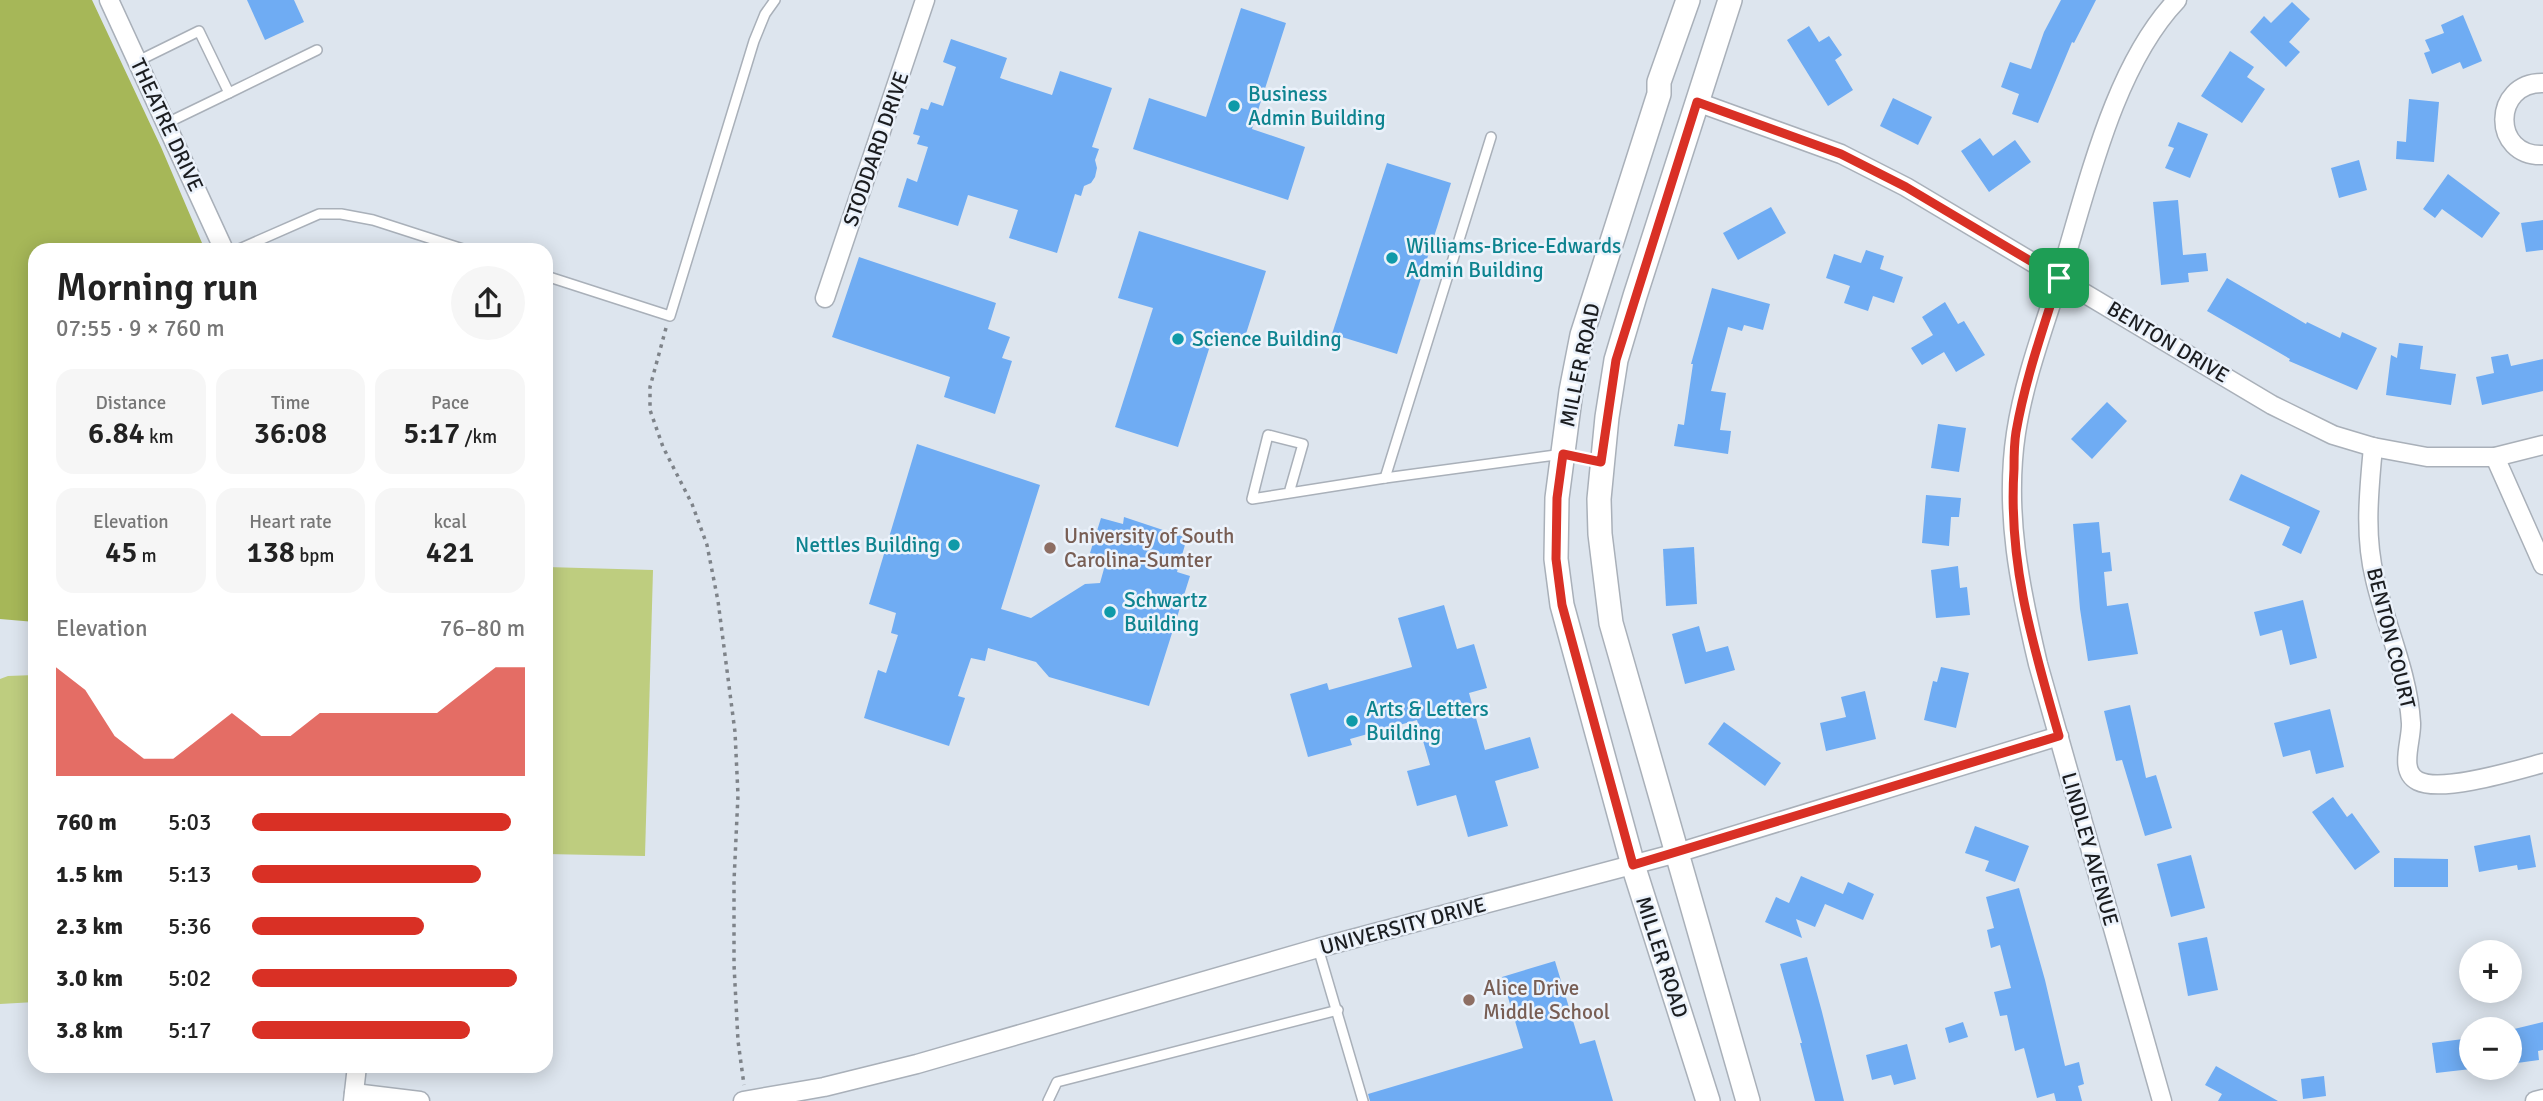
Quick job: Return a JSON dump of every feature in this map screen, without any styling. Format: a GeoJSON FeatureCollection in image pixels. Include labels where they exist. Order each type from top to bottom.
{"type":"FeatureCollection","features":[{"type":"Feature","properties":{"kind":"street","name":"THEATRE DRIVE"},"geometry":{"type":"LineString","coordinates":[[109,0],[221,243]]}},
{"type":"Feature","properties":{"kind":"street","name":"STODDARD DRIVE"},"geometry":{"type":"LineString","coordinates":[[825,298],[925,0]]}},
{"type":"Feature","properties":{"kind":"street","name":"MILLER ROAD"},"geometry":{"type":"LineString","coordinates":[[1688,0],[1659,82],[1658,94],[1582,335],[1557,498],[1556,547],[1562,605],[1633,865],[1708,1101]]}},
{"type":"Feature","properties":{"kind":"street","name":"MILLER ROAD"},"geometry":{"type":"LineString","coordinates":[[1730,0],[1616,360],[1601,462],[1600,534],[1611,623],[1748,1101]]}},
{"type":"Feature","properties":{"kind":"street","name":"LINDLEY AVENUE"},"geometry":{"type":"LineString","coordinates":[[2162,1101],[2023,600],[2015,561],[2012,523],[2016,433],[2035,356],[2102,138],[2118,97],[2146,40],[2177,0]]}},
{"type":"Feature","properties":{"kind":"street"},"geometry":{"type":"LineString","coordinates":[[2543,83],[2528,85],[2513,95],[2508,102],[2504,119],[2505,128],[2513,143],[2528,153],[2543,155]]}},
{"type":"Feature","properties":{"kind":"street","name":"BENTON DRIVE"},"geometry":{"type":"LineString","coordinates":[[1697,102],[1841,154],[1906,187],[2304,422],[2333,435],[2374,447],[2427,457],[2495,457],[2543,445]]}},
{"type":"Feature","properties":{"kind":"street","name":"BENTON COURT"},"geometry":{"type":"LineString","coordinates":[[2374,447],[2368,531],[2374,577],[2410,710],[2411,730],[2406,764],[2409,774],[2418,781],[2457,783],[2543,763]]}},
{"type":"Feature","properties":{"kind":"street"},"geometry":{"type":"LineString","coordinates":[[2495,457],[2543,565]]}},
{"type":"Feature","properties":{"kind":"street","name":"UNIVERSITY DRIVE"},"geometry":{"type":"LineString","coordinates":[[745,1101],[824,1087],[917,1064],[1318,948],[1677,853],[2059,736]]}},
{"type":"Feature","properties":{"kind":"street"},"geometry":{"type":"LineString","coordinates":[[356,1073],[354,1097],[420,1101]]}},
{"type":"Feature","properties":{"kind":"street"},"geometry":{"type":"LineString","coordinates":[[2535,1101],[2543,1099]]}},
{"type":"Feature","properties":{"kind":"lane"},"geometry":{"type":"LineString","coordinates":[[553,278],[670,316],[754,41],[765,14],[775,0]]}},
{"type":"Feature","properties":{"kind":"lane"},"geometry":{"type":"LineString","coordinates":[[138,61],[199,31],[229,93]]}},
{"type":"Feature","properties":{"kind":"lane"},"geometry":{"type":"LineString","coordinates":[[167,123],[317,50]]}},
{"type":"Feature","properties":{"kind":"lane"},"geometry":{"type":"LineString","coordinates":[[1385,478],[1491,137]]}},
{"type":"Feature","properties":{"kind":"lane"},"geometry":{"type":"LineString","coordinates":[[253,243],[320,214],[341,214],[373,220],[444,243]]}},
{"type":"Feature","properties":{"kind":"lane"},"geometry":{"type":"LineString","coordinates":[[1289,493],[1303,444],[1268,435],[1252,499],[1563,454],[1601,462]]}},
{"type":"Feature","properties":{"kind":"lane"},"geometry":{"type":"LineString","coordinates":[[1318,948],[1363,1101]]}},
{"type":"Feature","properties":{"kind":"lane"},"geometry":{"type":"LineString","coordinates":[[1048,1101],[1057,1082],[1338,1010]]}},
{"type":"Feature","properties":{"kind":"path"},"geometry":{"type":"LineString","coordinates":[[670,316],[650,387],[650,410],[663,447],[692,504],[707,545],[718,601],[735,732],[738,795],[734,965],[745,1101]]}},
{"type":"Feature","properties":{"kind":"green space"},"geometry":{"type":"Polygon","coordinates":[[[0,0],[92,0],[161,147],[202,243],[28,243],[28,621],[0,619],[0,0]]]}},
{"type":"Feature","properties":{"kind":"green space"},"geometry":{"type":"Polygon","coordinates":[[[553,567],[653,570],[645,856],[553,854],[553,567]]]}},
{"type":"Feature","properties":{"kind":"green space"},"geometry":{"type":"Polygon","coordinates":[[[28,675],[28,1002],[0,1004],[0,679],[28,675]]]}},
{"type":"Feature","properties":{"kind":"building"},"geometry":{"type":"Polygon","coordinates":[[[247,0],[294,0],[304,22],[265,40],[247,0]]]}},
{"type":"Feature","properties":{"kind":"building"},"geometry":{"type":"Polygon","coordinates":[[[2061,0],[2096,0],[2074,43],[2072,42],[2038,123],[2012,114],[2019,94],[2001,87],[2010,62],[2031,69],[2044,32],[2061,0]]]}},
{"type":"Feature","properties":{"kind":"building"},"geometry":{"type":"Polygon","coordinates":[[[2292,2],[2310,19],[2289,42],[2300,52],[2286,67],[2250,32],[2264,16],[2271,23],[2292,2]]]}},
{"type":"Feature","properties":{"kind":"building","name":"Business Admin Building"},"geometry":{"type":"Polygon","coordinates":[[[1241,8],[1286,23],[1252,129],[1305,147],[1288,200],[1133,149],[1149,98],[1206,117],[1241,8]]]}},
{"type":"Feature","properties":{"kind":"building"},"geometry":{"type":"Polygon","coordinates":[[[2463,15],[2482,61],[2463,69],[2460,62],[2432,74],[2424,53],[2430,51],[2425,40],[2444,33],[2441,25],[2463,15]]]}},
{"type":"Feature","properties":{"kind":"building"},"geometry":{"type":"Polygon","coordinates":[[[1809,26],[1819,42],[1829,36],[1842,55],[1835,60],[1853,90],[1828,106],[1787,40],[1809,26]]]}},
{"type":"Feature","properties":{"kind":"building"},"geometry":{"type":"Polygon","coordinates":[[[951,39],[1007,58],[1000,78],[1052,95],[1060,71],[1112,88],[1092,147],[1099,149],[1095,160],[1095,177],[1091,183],[1084,186],[1081,196],[1075,194],[1057,253],[1009,238],[1018,210],[968,195],[958,226],[898,207],[907,178],[917,182],[928,147],[917,144],[920,136],[913,134],[921,108],[928,110],[931,102],[943,106],[956,67],[943,62],[951,39]]]}},
{"type":"Feature","properties":{"kind":"building"},"geometry":{"type":"Polygon","coordinates":[[[2230,51],[2254,67],[2247,77],[2265,89],[2242,123],[2201,96],[2230,51]]]}},
{"type":"Feature","properties":{"kind":"building"},"geometry":{"type":"Polygon","coordinates":[[[1893,98],[1932,117],[1918,145],[1880,126],[1893,98]]]}},
{"type":"Feature","properties":{"kind":"building"},"geometry":{"type":"Polygon","coordinates":[[[2409,99],[2439,102],[2434,162],[2396,159],[2397,141],[2406,142],[2409,99]]]}},
{"type":"Feature","properties":{"kind":"building"},"geometry":{"type":"Polygon","coordinates":[[[2178,122],[2208,134],[2190,178],[2165,168],[2174,148],[2168,146],[2178,122]]]}},
{"type":"Feature","properties":{"kind":"building"},"geometry":{"type":"Polygon","coordinates":[[[1980,138],[1993,156],[2015,140],[2031,162],[1989,192],[1961,151],[1980,138]]]}},
{"type":"Feature","properties":{"kind":"building"},"geometry":{"type":"Polygon","coordinates":[[[2359,160],[2367,190],[2339,198],[2331,168],[2359,160]]]}},
{"type":"Feature","properties":{"kind":"building","name":"Williams-Brice-Edwards Admin Building"},"geometry":{"type":"Polygon","coordinates":[[[1387,163],[1451,183],[1397,354],[1332,334],[1387,163]]]}},
{"type":"Feature","properties":{"kind":"building"},"geometry":{"type":"Polygon","coordinates":[[[2448,174],[2500,213],[2482,238],[2442,209],[2435,218],[2423,209],[2448,174]]]}},
{"type":"Feature","properties":{"kind":"building"},"geometry":{"type":"Polygon","coordinates":[[[2178,200],[2183,255],[2206,253],[2208,271],[2188,273],[2189,282],[2161,285],[2153,202],[2178,200]]]}},
{"type":"Feature","properties":{"kind":"building"},"geometry":{"type":"Polygon","coordinates":[[[1771,207],[1786,233],[1738,260],[1723,233],[1771,207]]]}},
{"type":"Feature","properties":{"kind":"building"},"geometry":{"type":"Polygon","coordinates":[[[2543,220],[2543,250],[2526,252],[2521,223],[2543,220]]]}},
{"type":"Feature","properties":{"kind":"building","name":"Science Building"},"geometry":{"type":"Polygon","coordinates":[[[1139,231],[1266,271],[1244,340],[1215,330],[1178,447],[1115,427],[1153,308],[1118,298],[1139,231]]]}},
{"type":"Feature","properties":{"kind":"building"},"geometry":{"type":"Polygon","coordinates":[[[1866,250],[1884,256],[1880,269],[1903,277],[1894,303],[1873,296],[1868,311],[1844,303],[1850,286],[1826,278],[1834,254],[1861,263],[1866,250]]]}},
{"type":"Feature","properties":{"kind":"building"},"geometry":{"type":"Polygon","coordinates":[[[859,257],[996,303],[988,329],[1010,337],[1002,358],[1012,361],[995,414],[944,397],[950,377],[832,337],[859,257]]]}},
{"type":"Feature","properties":{"kind":"building"},"geometry":{"type":"Polygon","coordinates":[[[2227,278],[2306,324],[2307,322],[2340,338],[2342,332],[2377,348],[2357,390],[2289,361],[2290,359],[2207,311],[2227,278]]]}},
{"type":"Feature","properties":{"kind":"building"},"geometry":{"type":"Polygon","coordinates":[[[1712,288],[1770,304],[1763,330],[1744,325],[1742,331],[1728,327],[1711,391],[1726,393],[1720,430],[1731,431],[1728,454],[1674,446],[1678,424],[1684,425],[1691,364],[1712,288]]]}},
{"type":"Feature","properties":{"kind":"building"},"geometry":{"type":"Polygon","coordinates":[[[1945,302],[1958,324],[1964,321],[1985,355],[1956,372],[1944,352],[1922,365],[1911,348],[1933,335],[1922,317],[1945,302]]]}},
{"type":"Feature","properties":{"kind":"building"},"geometry":{"type":"Polygon","coordinates":[[[2399,343],[2423,346],[2420,369],[2456,374],[2451,405],[2386,395],[2391,355],[2397,358],[2399,343]]]}},
{"type":"Feature","properties":{"kind":"building"},"geometry":{"type":"Polygon","coordinates":[[[2508,354],[2511,366],[2543,359],[2543,391],[2482,405],[2476,377],[2494,373],[2491,357],[2508,354]]]}},
{"type":"Feature","properties":{"kind":"building"},"geometry":{"type":"Polygon","coordinates":[[[2107,402],[2127,421],[2092,459],[2071,439],[2107,402]]]}},
{"type":"Feature","properties":{"kind":"building"},"geometry":{"type":"Polygon","coordinates":[[[1938,424],[1966,428],[1959,472],[1931,468],[1938,424]]]}},
{"type":"Feature","properties":{"kind":"building","name":"Nettles Building"},"geometry":{"type":"Polygon","coordinates":[[[917,444],[1040,485],[1001,609],[1031,618],[1085,584],[1100,583],[1107,558],[1090,553],[1101,518],[1123,524],[1124,517],[1187,538],[1177,572],[1190,576],[1149,706],[1049,677],[1036,662],[988,648],[985,661],[971,658],[958,696],[965,698],[949,746],[864,718],[878,670],[886,673],[898,635],[891,633],[896,613],[869,604],[917,444]]]}},
{"type":"Feature","properties":{"kind":"building"},"geometry":{"type":"Polygon","coordinates":[[[2241,474],[2320,511],[2301,554],[2282,545],[2290,527],[2229,500],[2241,474]]]}},
{"type":"Feature","properties":{"kind":"building"},"geometry":{"type":"Polygon","coordinates":[[[1926,495],[1961,498],[1959,517],[1951,517],[1949,546],[1922,543],[1926,495]]]}},
{"type":"Feature","properties":{"kind":"building"},"geometry":{"type":"Polygon","coordinates":[[[2099,522],[2102,553],[2110,552],[2112,571],[2104,572],[2107,606],[2128,603],[2138,654],[2088,661],[2080,609],[2073,524],[2099,522]]]}},
{"type":"Feature","properties":{"kind":"building"},"geometry":{"type":"Polygon","coordinates":[[[1694,547],[1697,604],[1666,606],[1663,549],[1694,547]]]}},
{"type":"Feature","properties":{"kind":"building"},"geometry":{"type":"Polygon","coordinates":[[[1958,566],[1960,588],[1967,587],[1970,615],[1936,618],[1931,570],[1958,566]]]}},
{"type":"Feature","properties":{"kind":"building"},"geometry":{"type":"Polygon","coordinates":[[[2303,600],[2317,658],[2290,665],[2282,630],[2260,636],[2254,612],[2303,600]]]}},
{"type":"Feature","properties":{"kind":"building","name":"Arts & Letters Building"},"geometry":{"type":"Polygon","coordinates":[[[1444,605],[1457,649],[1474,644],[1487,688],[1469,693],[1485,750],[1530,737],[1539,768],[1495,781],[1508,826],[1468,837],[1456,795],[1417,806],[1407,771],[1430,765],[1417,720],[1350,739],[1352,745],[1308,757],[1290,694],[1327,683],[1329,690],[1412,667],[1398,618],[1444,605]]]}},
{"type":"Feature","properties":{"kind":"building"},"geometry":{"type":"Polygon","coordinates":[[[1699,626],[1706,652],[1728,646],[1735,670],[1685,684],[1672,634],[1699,626]]]}},
{"type":"Feature","properties":{"kind":"building"},"geometry":{"type":"Polygon","coordinates":[[[1941,667],[1969,673],[1956,728],[1924,720],[1933,681],[1937,682],[1941,667]]]}},
{"type":"Feature","properties":{"kind":"building"},"geometry":{"type":"Polygon","coordinates":[[[1865,691],[1876,739],[1826,751],[1820,723],[1846,717],[1841,697],[1865,691]]]}},
{"type":"Feature","properties":{"kind":"building"},"geometry":{"type":"Polygon","coordinates":[[[2130,705],[2146,778],[2156,775],[2172,828],[2145,836],[2122,760],[2116,761],[2104,711],[2130,705]]]}},
{"type":"Feature","properties":{"kind":"building"},"geometry":{"type":"Polygon","coordinates":[[[2330,709],[2344,767],[2316,774],[2310,750],[2283,757],[2274,723],[2330,709]]]}},
{"type":"Feature","properties":{"kind":"building"},"geometry":{"type":"Polygon","coordinates":[[[1724,722],[1781,763],[1765,786],[1708,744],[1724,722]]]}},
{"type":"Feature","properties":{"kind":"building"},"geometry":{"type":"Polygon","coordinates":[[[2333,797],[2347,817],[2352,813],[2380,852],[2355,870],[2312,812],[2333,797]]]}},
{"type":"Feature","properties":{"kind":"building"},"geometry":{"type":"Polygon","coordinates":[[[1975,826],[2029,846],[2015,882],[1985,871],[1989,861],[1965,853],[1975,826]]]}},
{"type":"Feature","properties":{"kind":"building"},"geometry":{"type":"Polygon","coordinates":[[[2530,835],[2536,867],[2518,870],[2517,865],[2479,872],[2474,846],[2530,835]]]}},
{"type":"Feature","properties":{"kind":"building"},"geometry":{"type":"Polygon","coordinates":[[[2191,855],[2205,908],[2171,917],[2157,864],[2191,855]]]}},
{"type":"Feature","properties":{"kind":"building"},"geometry":{"type":"Polygon","coordinates":[[[2394,858],[2448,859],[2448,887],[2394,887],[2394,858]]]}},
{"type":"Feature","properties":{"kind":"building"},"geometry":{"type":"Polygon","coordinates":[[[1801,876],[1843,894],[1848,882],[1874,894],[1863,920],[1825,904],[1815,927],[1796,919],[1802,938],[1765,922],[1776,897],[1789,903],[1801,876]]]}},
{"type":"Feature","properties":{"kind":"building"},"geometry":{"type":"Polygon","coordinates":[[[2019,888],[2045,980],[2065,1066],[2079,1062],[2084,1084],[2078,1086],[2082,1101],[2056,1101],[2054,1093],[2037,1098],[2024,1048],[2015,1051],[2007,1015],[2000,1016],[1994,992],[2011,988],[2000,945],[1991,948],[1987,930],[1994,928],[1986,897],[2019,888]]]}},
{"type":"Feature","properties":{"kind":"building"},"geometry":{"type":"Polygon","coordinates":[[[2207,937],[2218,990],[2188,996],[2178,943],[2207,937]]]}},
{"type":"Feature","properties":{"kind":"building"},"geometry":{"type":"Polygon","coordinates":[[[1807,957],[1844,1101],[1815,1101],[1800,1043],[1780,964],[1807,957]]]}},
{"type":"Feature","properties":{"kind":"building","name":"Alice Drive Middle School"},"geometry":{"type":"Polygon","coordinates":[[[1555,961],[1580,1044],[1595,1040],[1613,1101],[1370,1101],[1368,1094],[1523,1048],[1502,977],[1555,961]]]}},
{"type":"Feature","properties":{"kind":"building"},"geometry":{"type":"Polygon","coordinates":[[[1963,1022],[1968,1037],[1949,1043],[1945,1028],[1963,1022]]]}},
{"type":"Feature","properties":{"kind":"building"},"geometry":{"type":"Polygon","coordinates":[[[2543,1022],[2543,1050],[2538,1051],[2539,1060],[2522,1062],[2522,1027],[2543,1022]]]}},
{"type":"Feature","properties":{"kind":"building"},"geometry":{"type":"Polygon","coordinates":[[[2459,1040],[2459,1070],[2436,1073],[2432,1043],[2459,1040]]]}},
{"type":"Feature","properties":{"kind":"building"},"geometry":{"type":"Polygon","coordinates":[[[1907,1044],[1916,1079],[1894,1085],[1891,1075],[1872,1080],[1866,1055],[1907,1044]]]}},
{"type":"Feature","properties":{"kind":"building"},"geometry":{"type":"Polygon","coordinates":[[[2216,1066],[2278,1101],[2218,1101],[2222,1094],[2205,1085],[2216,1066]]]}},
{"type":"Feature","properties":{"kind":"building"},"geometry":{"type":"Polygon","coordinates":[[[2324,1076],[2326,1096],[2303,1099],[2301,1079],[2324,1076]]]}},
{"type":"Feature","properties":{"kind":"place","name":"Business Admin Building"},"geometry":{"type":"Point","coordinates":[1234,106]}},
{"type":"Feature","properties":{"kind":"place","name":"Williams-Brice-Edwards Admin Building"},"geometry":{"type":"Point","coordinates":[1392,258]}},
{"type":"Feature","properties":{"kind":"place","name":"Science Building"},"geometry":{"type":"Point","coordinates":[1178,339]}},
{"type":"Feature","properties":{"kind":"place","name":"Nettles Building"},"geometry":{"type":"Point","coordinates":[954,545]}},
{"type":"Feature","properties":{"kind":"place","name":"University of South Carolina-Sumter"},"geometry":{"type":"Point","coordinates":[1050,548]}},
{"type":"Feature","properties":{"kind":"place","name":"Schwartz Building"},"geometry":{"type":"Point","coordinates":[1110,612]}},
{"type":"Feature","properties":{"kind":"place","name":"Arts & Letters Building"},"geometry":{"type":"Point","coordinates":[1352,721]}},
{"type":"Feature","properties":{"kind":"place","name":"Alice Drive Middle School"},"geometry":{"type":"Point","coordinates":[1469,1000]}},
{"type":"Feature","properties":{"kind":"route"},"geometry":{"type":"LineString","coordinates":[[1697,102],[1841,154],[1906,187],[2059,278],[2035,356],[2016,433],[2012,523],[2015,561],[2023,600],[2059,736],[1633,865],[1562,605],[1556,559],[1557,498],[1563,454],[1601,462],[1616,360],[1697,102]]}}]}
